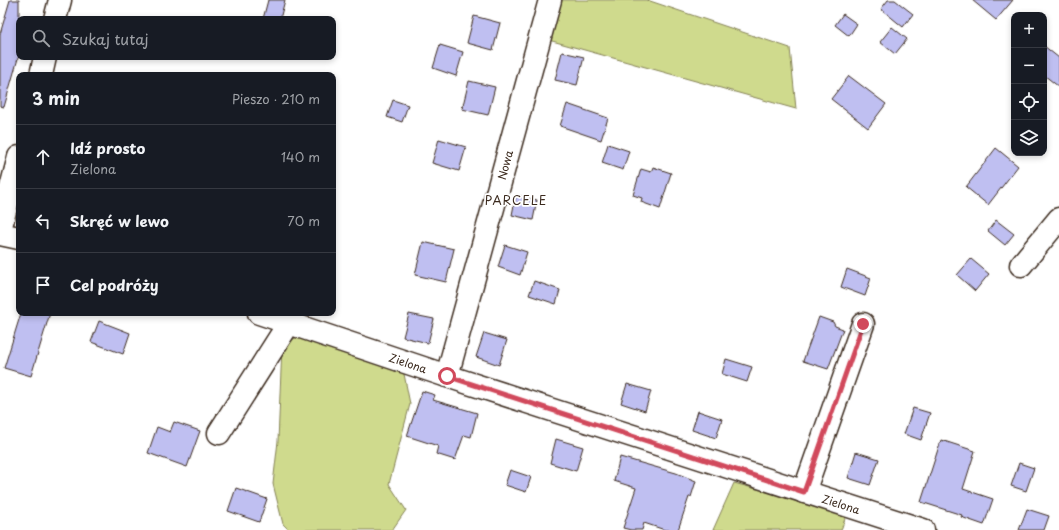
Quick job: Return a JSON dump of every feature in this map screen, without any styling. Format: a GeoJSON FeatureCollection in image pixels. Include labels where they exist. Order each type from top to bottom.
{"type":"FeatureCollection","features":[{"type":"Feature","properties":{"kind":"street"},"geometry":{"type":"LineString","coordinates":[[56,16],[60,0]]}},
{"type":"Feature","properties":{"kind":"street","name":"Nowa"},"geometry":{"type":"LineString","coordinates":[[447,376],[550,0]]}},
{"type":"Feature","properties":{"kind":"street"},"geometry":{"type":"LineString","coordinates":[[42,72],[44,60]]}},
{"type":"Feature","properties":{"kind":"street"},"geometry":{"type":"LineString","coordinates":[[0,230],[16,169]]}},
{"type":"Feature","properties":{"kind":"street"},"geometry":{"type":"LineString","coordinates":[[1021,265],[1059,219]]}},
{"type":"Feature","properties":{"kind":"street"},"geometry":{"type":"LineString","coordinates":[[0,234],[16,237]]}},
{"type":"Feature","properties":{"kind":"street","name":"Zielona"},"geometry":{"type":"LineString","coordinates":[[268,316],[447,376],[923,530]]}},
{"type":"Feature","properties":{"kind":"street"},"geometry":{"type":"LineString","coordinates":[[218,433],[289,323]]}},
{"type":"Feature","properties":{"kind":"street"},"geometry":{"type":"LineString","coordinates":[[804,492],[863,324]]}},
{"type":"Feature","properties":{"kind":"green space"},"geometry":{"type":"Polygon","coordinates":[[[556,0],[647,0],[790,48],[796,109],[545,39],[556,0]]]}},
{"type":"Feature","properties":{"kind":"green space"},"geometry":{"type":"Polygon","coordinates":[[[301,334],[403,369],[410,404],[389,484],[406,510],[392,530],[289,530],[283,524],[273,484],[278,441],[282,347],[301,334]]]}},
{"type":"Feature","properties":{"kind":"green space"},"geometry":{"type":"Polygon","coordinates":[[[734,483],[847,513],[841,530],[713,530],[734,483]]]}},
{"type":"Feature","properties":{"kind":"building"},"geometry":{"type":"Polygon","coordinates":[[[10,0],[19,0],[19,16],[16,16],[16,60],[18,60],[4,107],[0,106],[0,34],[10,0]]]}},
{"type":"Feature","properties":{"kind":"building"},"geometry":{"type":"Polygon","coordinates":[[[268,0],[285,0],[281,16],[264,16],[268,0]]]}},
{"type":"Feature","properties":{"kind":"building"},"geometry":{"type":"Polygon","coordinates":[[[888,0],[895,0],[913,14],[903,27],[881,9],[888,0]]]}},
{"type":"Feature","properties":{"kind":"building"},"geometry":{"type":"Polygon","coordinates":[[[972,0],[1013,0],[996,20],[972,0]]]}},
{"type":"Feature","properties":{"kind":"building"},"geometry":{"type":"Polygon","coordinates":[[[843,14],[857,24],[849,36],[835,25],[843,14]]]}},
{"type":"Feature","properties":{"kind":"building"},"geometry":{"type":"Polygon","coordinates":[[[474,16],[500,23],[493,50],[467,43],[474,16]]]}},
{"type":"Feature","properties":{"kind":"building"},"geometry":{"type":"Polygon","coordinates":[[[892,27],[907,39],[895,54],[880,42],[892,27]]]}},
{"type":"Feature","properties":{"kind":"building"},"geometry":{"type":"Polygon","coordinates":[[[440,45],[463,52],[456,76],[433,68],[440,45]]]}},
{"type":"Feature","properties":{"kind":"building"},"geometry":{"type":"Polygon","coordinates":[[[1047,48],[1059,58],[1059,87],[1047,77],[1047,48]]]}},
{"type":"Feature","properties":{"kind":"building"},"geometry":{"type":"Polygon","coordinates":[[[562,52],[584,57],[577,85],[555,80],[562,52]]]}},
{"type":"Feature","properties":{"kind":"building"},"geometry":{"type":"Polygon","coordinates":[[[849,76],[886,104],[868,128],[831,99],[849,76]]]}},
{"type":"Feature","properties":{"kind":"building"},"geometry":{"type":"Polygon","coordinates":[[[469,81],[495,87],[488,115],[462,109],[469,81]]]}},
{"type":"Feature","properties":{"kind":"building"},"geometry":{"type":"Polygon","coordinates":[[[393,100],[408,105],[402,122],[387,117],[393,100]]]}},
{"type":"Feature","properties":{"kind":"building"},"geometry":{"type":"Polygon","coordinates":[[[567,104],[608,118],[601,140],[560,126],[567,104]]]}},
{"type":"Feature","properties":{"kind":"building"},"geometry":{"type":"Polygon","coordinates":[[[439,139],[466,147],[459,171],[432,163],[439,139]]]}},
{"type":"Feature","properties":{"kind":"building"},"geometry":{"type":"Polygon","coordinates":[[[608,144],[629,151],[623,170],[602,163],[608,144]]]}},
{"type":"Feature","properties":{"kind":"building"},"geometry":{"type":"Polygon","coordinates":[[[996,148],[1018,166],[988,205],[966,187],[996,148]]]}},
{"type":"Feature","properties":{"kind":"building"},"geometry":{"type":"Polygon","coordinates":[[[653,167],[671,173],[660,209],[641,202],[642,198],[633,195],[641,169],[651,172],[653,167]]]}},
{"type":"Feature","properties":{"kind":"building"},"geometry":{"type":"Polygon","coordinates":[[[516,195],[537,200],[533,220],[512,215],[516,195]]]}},
{"type":"Feature","properties":{"kind":"building"},"geometry":{"type":"Polygon","coordinates":[[[996,220],[1014,234],[1005,245],[988,231],[996,220]]]}},
{"type":"Feature","properties":{"kind":"building"},"geometry":{"type":"Polygon","coordinates":[[[423,242],[454,249],[446,282],[415,275],[423,242]]]}},
{"type":"Feature","properties":{"kind":"building"},"geometry":{"type":"Polygon","coordinates":[[[505,245],[527,252],[520,275],[498,267],[505,245]]]}},
{"type":"Feature","properties":{"kind":"building"},"geometry":{"type":"Polygon","coordinates":[[[971,259],[989,274],[975,291],[957,275],[971,259]]]}},
{"type":"Feature","properties":{"kind":"building"},"geometry":{"type":"Polygon","coordinates":[[[847,269],[871,278],[865,296],[841,287],[847,269]]]}},
{"type":"Feature","properties":{"kind":"building"},"geometry":{"type":"Polygon","coordinates":[[[534,281],[560,290],[556,304],[529,295],[534,281]]]}},
{"type":"Feature","properties":{"kind":"building"},"geometry":{"type":"Polygon","coordinates":[[[409,314],[434,319],[428,343],[403,337],[409,314]]]}},
{"type":"Feature","properties":{"kind":"building"},"geometry":{"type":"Polygon","coordinates":[[[20,316],[49,316],[31,376],[4,368],[20,316]]]}},
{"type":"Feature","properties":{"kind":"building"},"geometry":{"type":"Polygon","coordinates":[[[819,317],[833,322],[835,326],[843,329],[828,369],[803,361],[819,317]]]}},
{"type":"Feature","properties":{"kind":"building"},"geometry":{"type":"Polygon","coordinates":[[[99,321],[130,333],[123,354],[91,342],[99,321]]]}},
{"type":"Feature","properties":{"kind":"building"},"geometry":{"type":"Polygon","coordinates":[[[484,333],[507,340],[499,365],[476,357],[484,333]]]}},
{"type":"Feature","properties":{"kind":"building"},"geometry":{"type":"Polygon","coordinates":[[[726,359],[752,367],[747,382],[722,374],[726,359]]]}},
{"type":"Feature","properties":{"kind":"building"},"geometry":{"type":"Polygon","coordinates":[[[627,384],[651,391],[645,411],[621,403],[627,384]]]}},
{"type":"Feature","properties":{"kind":"building"},"geometry":{"type":"Polygon","coordinates":[[[422,391],[435,395],[433,400],[477,413],[471,437],[464,435],[455,460],[436,454],[438,446],[407,436],[422,391]]]}},
{"type":"Feature","properties":{"kind":"building"},"geometry":{"type":"Polygon","coordinates":[[[913,408],[930,413],[921,440],[904,434],[913,408]]]}},
{"type":"Feature","properties":{"kind":"building"},"geometry":{"type":"Polygon","coordinates":[[[698,411],[722,419],[716,438],[692,430],[698,411]]]}},
{"type":"Feature","properties":{"kind":"building"},"geometry":{"type":"Polygon","coordinates":[[[174,422],[200,431],[187,467],[148,453],[157,427],[170,432],[174,422]]]}},
{"type":"Feature","properties":{"kind":"building"},"geometry":{"type":"Polygon","coordinates":[[[556,439],[583,447],[576,471],[550,463],[556,439]]]}},
{"type":"Feature","properties":{"kind":"building"},"geometry":{"type":"Polygon","coordinates":[[[941,440],[975,451],[963,489],[993,499],[984,525],[961,517],[962,515],[921,502],[941,440]]]}},
{"type":"Feature","properties":{"kind":"building"},"geometry":{"type":"Polygon","coordinates":[[[856,452],[879,459],[870,485],[848,478],[856,452]]]}},
{"type":"Feature","properties":{"kind":"building"},"geometry":{"type":"Polygon","coordinates":[[[620,457],[676,473],[696,481],[678,530],[665,530],[644,523],[642,530],[623,528],[636,488],[614,481],[620,457]]]}},
{"type":"Feature","properties":{"kind":"building"},"geometry":{"type":"Polygon","coordinates":[[[1019,463],[1034,468],[1026,491],[1011,486],[1019,463]]]}},
{"type":"Feature","properties":{"kind":"building"},"geometry":{"type":"Polygon","coordinates":[[[510,470],[531,477],[526,492],[505,485],[510,470]]]}},
{"type":"Feature","properties":{"kind":"building"},"geometry":{"type":"Polygon","coordinates":[[[236,488],[267,499],[259,522],[228,511],[236,488]]]}},
{"type":"Feature","properties":{"kind":"building"},"geometry":{"type":"Polygon","coordinates":[[[1027,509],[1049,516],[1044,530],[1019,530],[1027,509]]]}},
{"type":"Feature","properties":{"kind":"district","name":"PARCELE"},"geometry":{"type":"Point","coordinates":[516,200]}},
{"type":"Feature","properties":{"kind":"route"},"geometry":{"type":"LineString","coordinates":[[447,376],[804,492],[863,324]]}}]}
